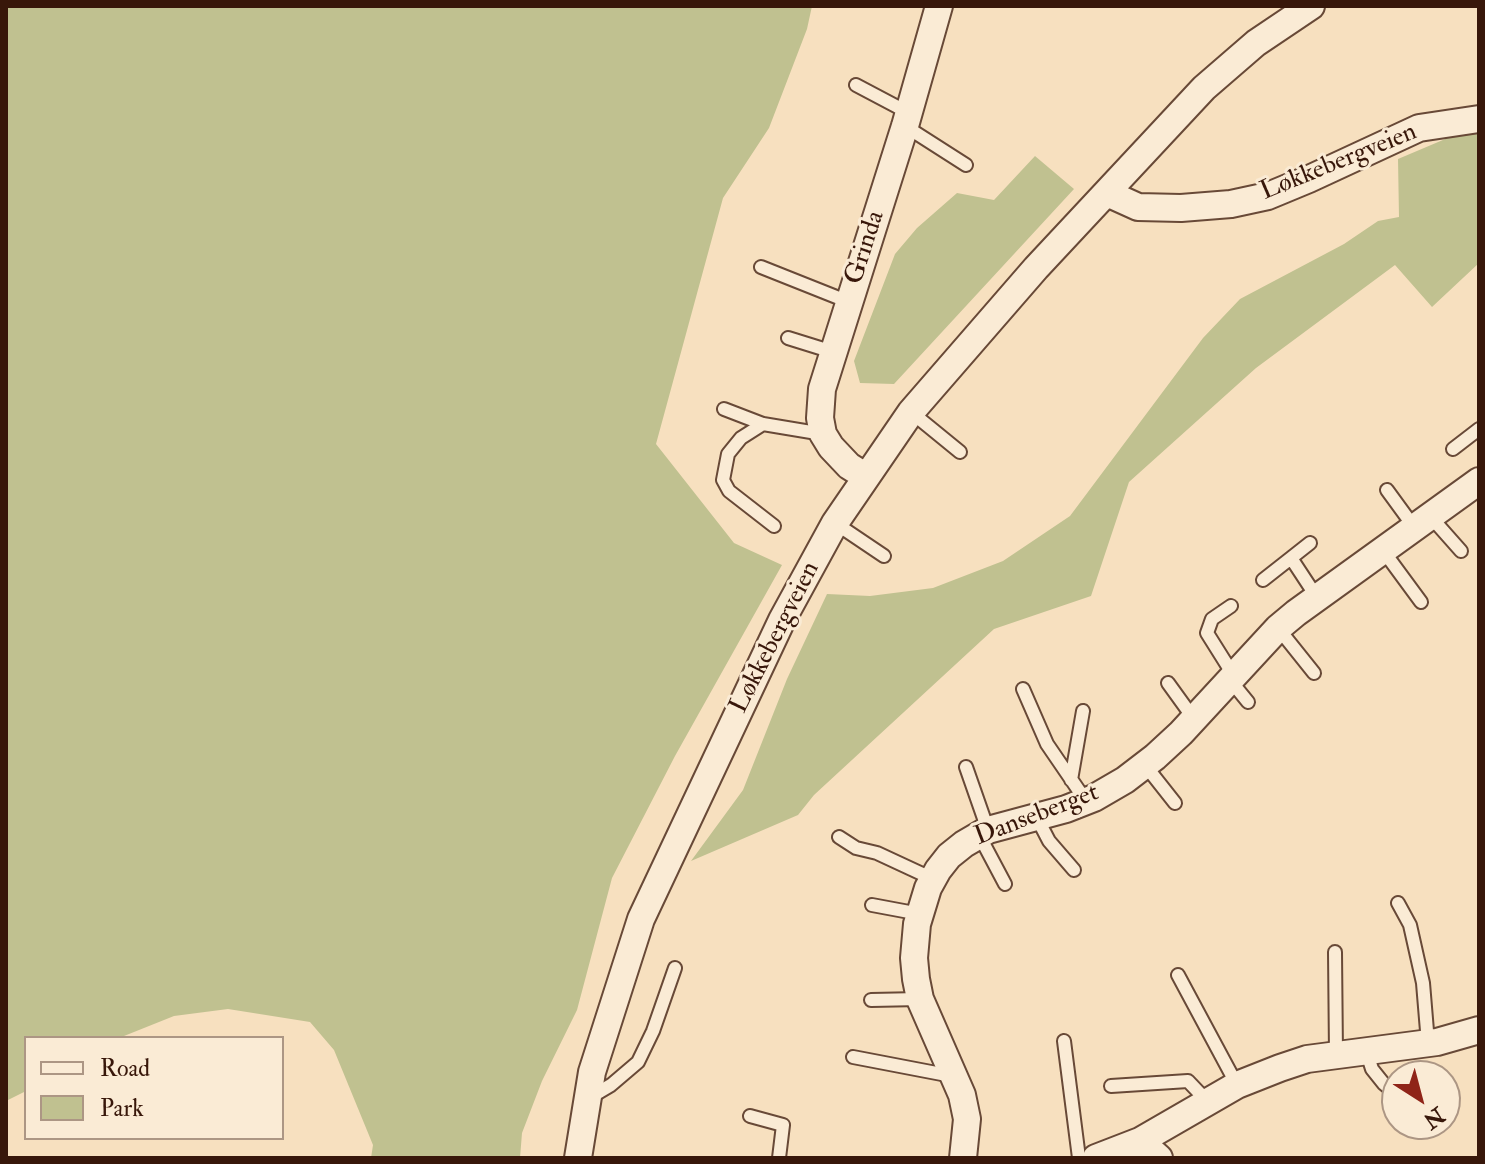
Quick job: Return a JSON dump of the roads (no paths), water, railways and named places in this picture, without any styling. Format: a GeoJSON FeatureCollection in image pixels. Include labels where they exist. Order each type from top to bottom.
{"type":"FeatureCollection","features":[{"type":"Feature","properties":{"kind":"street","name":"Grinda"},"geometry":{"type":"LineString","coordinates":[[823,434],[820,418],[822,389],[907,119],[939,6]]}},
{"type":"Feature","properties":{"kind":"street","name":"Løkkebergveien"},"geometry":{"type":"LineString","coordinates":[[586,1157],[586,1099],[592,1072],[641,919],[782,620],[835,523],[911,412],[963,349],[1204,88],[1256,43],[1311,6]]}},
{"type":"Feature","properties":{"kind":"street","name":"Løkkebergveien"},"geometry":{"type":"LineString","coordinates":[[1107,193],[1138,207],[1231,204],[1268,196],[1419,128],[1479,119]]}},
{"type":"Feature","properties":{"kind":"street"},"geometry":{"type":"LineString","coordinates":[[823,434],[849,466],[865,476]]}},
{"type":"Feature","properties":{"kind":"street","name":"Danseberget"},"geometry":{"type":"LineString","coordinates":[[963,1158],[967,1119],[962,1095],[920,999],[914,958],[920,914],[933,879],[949,856],[984,832],[1036,816],[1078,790],[1145,765],[1194,719],[1278,628],[1316,596],[1479,481]]}},
{"type":"Feature","properties":{"kind":"street"},"geometry":{"type":"LineString","coordinates":[[1096,1158],[1150,1150],[1208,1102],[1237,1085],[1307,1059],[1428,1043],[1479,1030]]}},
{"type":"Feature","properties":{"kind":"lane"},"geometry":{"type":"LineString","coordinates":[[856,85],[907,119],[966,165]]}},
{"type":"Feature","properties":{"kind":"lane"},"geometry":{"type":"LineString","coordinates":[[761,267],[849,302]]}},
{"type":"Feature","properties":{"kind":"lane"},"geometry":{"type":"LineString","coordinates":[[788,338],[833,352]]}},
{"type":"Feature","properties":{"kind":"lane"},"geometry":{"type":"LineString","coordinates":[[724,409],[763,424],[823,434]]}},
{"type":"Feature","properties":{"kind":"lane"},"geometry":{"type":"LineString","coordinates":[[911,412],[960,452]]}},
{"type":"Feature","properties":{"kind":"lane"},"geometry":{"type":"LineString","coordinates":[[763,424],[741,438],[728,454],[723,480],[729,491],[774,526]]}},
{"type":"Feature","properties":{"kind":"lane"},"geometry":{"type":"LineString","coordinates":[[1453,449],[1479,429]]}},
{"type":"Feature","properties":{"kind":"lane"},"geometry":{"type":"LineString","coordinates":[[1387,490],[1422,522],[1461,551]]}},
{"type":"Feature","properties":{"kind":"lane"},"geometry":{"type":"LineString","coordinates":[[835,523],[884,556]]}},
{"type":"Feature","properties":{"kind":"lane"},"geometry":{"type":"LineString","coordinates":[[1263,580],[1310,543]]}},
{"type":"Feature","properties":{"kind":"lane"},"geometry":{"type":"LineString","coordinates":[[1382,549],[1421,602]]}},
{"type":"Feature","properties":{"kind":"lane"},"geometry":{"type":"LineString","coordinates":[[1291,558],[1316,596]]}},
{"type":"Feature","properties":{"kind":"lane"},"geometry":{"type":"LineString","coordinates":[[1231,606],[1212,619],[1207,633],[1248,702]]}},
{"type":"Feature","properties":{"kind":"lane"},"geometry":{"type":"LineString","coordinates":[[1278,628],[1314,673]]}},
{"type":"Feature","properties":{"kind":"lane"},"geometry":{"type":"LineString","coordinates":[[1168,683],[1194,719]]}},
{"type":"Feature","properties":{"kind":"lane"},"geometry":{"type":"LineString","coordinates":[[1023,689],[1037,725],[1078,790]]}},
{"type":"Feature","properties":{"kind":"lane"},"geometry":{"type":"LineString","coordinates":[[1078,790],[1083,711]]}},
{"type":"Feature","properties":{"kind":"lane"},"geometry":{"type":"LineString","coordinates":[[1145,765],[1175,803]]}},
{"type":"Feature","properties":{"kind":"lane"},"geometry":{"type":"LineString","coordinates":[[966,767],[984,832],[1005,884]]}},
{"type":"Feature","properties":{"kind":"lane"},"geometry":{"type":"LineString","coordinates":[[1036,816],[1049,841],[1074,870]]}},
{"type":"Feature","properties":{"kind":"lane"},"geometry":{"type":"LineString","coordinates":[[839,837],[856,848],[877,853],[933,879]]}},
{"type":"Feature","properties":{"kind":"lane"},"geometry":{"type":"LineString","coordinates":[[1398,903],[1410,925],[1423,983],[1428,1043]]}},
{"type":"Feature","properties":{"kind":"lane"},"geometry":{"type":"LineString","coordinates":[[872,905],[920,914]]}},
{"type":"Feature","properties":{"kind":"lane"},"geometry":{"type":"LineString","coordinates":[[1335,952],[1336,1054]]}},
{"type":"Feature","properties":{"kind":"lane"},"geometry":{"type":"LineString","coordinates":[[586,1099],[611,1085],[638,1062],[653,1031],[675,968]]}},
{"type":"Feature","properties":{"kind":"lane"},"geometry":{"type":"LineString","coordinates":[[1178,975],[1237,1085]]}},
{"type":"Feature","properties":{"kind":"lane"},"geometry":{"type":"LineString","coordinates":[[871,1000],[920,999]]}},
{"type":"Feature","properties":{"kind":"lane"},"geometry":{"type":"LineString","coordinates":[[1064,1041],[1079,1158]]}},
{"type":"Feature","properties":{"kind":"lane"},"geometry":{"type":"LineString","coordinates":[[1366,1050],[1372,1069],[1381,1080]]}},
{"type":"Feature","properties":{"kind":"lane"},"geometry":{"type":"LineString","coordinates":[[853,1057],[955,1076]]}},
{"type":"Feature","properties":{"kind":"lane"},"geometry":{"type":"LineString","coordinates":[[1111,1086],[1188,1081],[1208,1102]]}},
{"type":"Feature","properties":{"kind":"lane"},"geometry":{"type":"LineString","coordinates":[[750,1116],[783,1125],[779,1158]]}}]}
